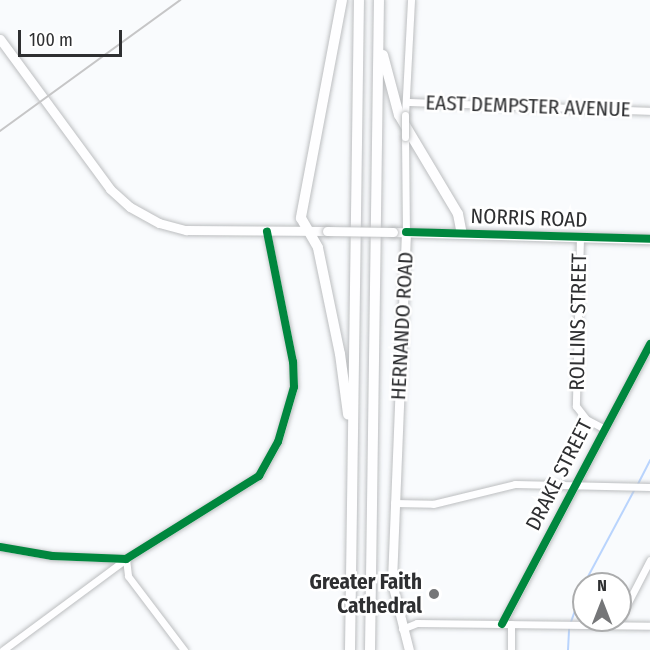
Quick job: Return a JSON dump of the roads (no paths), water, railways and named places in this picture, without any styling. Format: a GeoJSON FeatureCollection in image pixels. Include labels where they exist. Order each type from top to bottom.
{"type":"FeatureCollection","features":[{"type":"Feature","properties":{"kind":"highway"},"geometry":{"type":"LineString","coordinates":[[342,0],[301,218],[318,248],[340,354],[353,444]]}},
{"type":"Feature","properties":{"kind":"highway"},"geometry":{"type":"LineString","coordinates":[[350,650],[359,0]]}},
{"type":"Feature","properties":{"kind":"highway"},"geometry":{"type":"LineString","coordinates":[[370,650],[379,0]]}},
{"type":"Feature","properties":{"kind":"highway"},"geometry":{"type":"LineString","coordinates":[[379,29],[399,115],[458,214],[462,234]]}},
{"type":"Feature","properties":{"kind":"main road","name":"NORRIS ROAD"},"geometry":{"type":"LineString","coordinates":[[0,39],[110,189],[130,207],[159,223],[186,230],[406,232],[650,239]]}},
{"type":"Feature","properties":{"kind":"main road","name":"HERNANDO ROAD"},"geometry":{"type":"LineString","coordinates":[[406,232],[392,583],[409,650]]}},
{"type":"Feature","properties":{"kind":"street","name":"HERNANDO ROAD"},"geometry":{"type":"LineString","coordinates":[[406,232],[405,115],[411,0]]}},
{"type":"Feature","properties":{"kind":"street","name":"EAST DEMPSTER AVENUE"},"geometry":{"type":"LineString","coordinates":[[406,102],[650,111]]}},
{"type":"Feature","properties":{"kind":"street"},"geometry":{"type":"LineString","coordinates":[[3,650],[126,559],[259,476],[278,442],[294,387],[293,362],[267,232]]}},
{"type":"Feature","properties":{"kind":"street","name":"ROLLINS STREET"},"geometry":{"type":"LineString","coordinates":[[580,237],[576,406],[586,419],[603,428]]}},
{"type":"Feature","properties":{"kind":"street","name":"DRAKE STREET"},"geometry":{"type":"LineString","coordinates":[[502,624],[603,428],[650,344]]}},
{"type":"Feature","properties":{"kind":"street"},"geometry":{"type":"LineString","coordinates":[[394,503],[433,504],[515,484],[650,487]]}},
{"type":"Feature","properties":{"kind":"street"},"geometry":{"type":"LineString","coordinates":[[0,547],[52,556],[126,559]]}},
{"type":"Feature","properties":{"kind":"street"},"geometry":{"type":"LineString","coordinates":[[126,559],[128,576],[184,650]]}},
{"type":"Feature","properties":{"kind":"street"},"geometry":{"type":"LineString","coordinates":[[632,594],[650,560]]}},
{"type":"Feature","properties":{"kind":"street"},"geometry":{"type":"LineString","coordinates":[[402,629],[417,622],[572,624]]}},
{"type":"Feature","properties":{"kind":"street"},"geometry":{"type":"LineString","coordinates":[[632,623],[650,626]]}},
{"type":"Feature","properties":{"kind":"street"},"geometry":{"type":"LineString","coordinates":[[511,624],[511,650]]}},
{"type":"Feature","properties":{"kind":"waterway"},"geometry":{"type":"LineString","coordinates":[[638,484],[650,460]]}},
{"type":"Feature","properties":{"kind":"waterway"},"geometry":{"type":"LineString","coordinates":[[590,572],[635,489]]}},
{"type":"Feature","properties":{"kind":"waterway"},"geometry":{"type":"LineString","coordinates":[[568,650],[569,628]]}},
{"type":"Feature","properties":{"kind":"railway"},"geometry":{"type":"LineString","coordinates":[[0,131],[180,0]]}},
{"type":"Feature","properties":{"kind":"place","name":"Greater Faith Cathedral"},"geometry":{"type":"Point","coordinates":[434,594]}}]}
